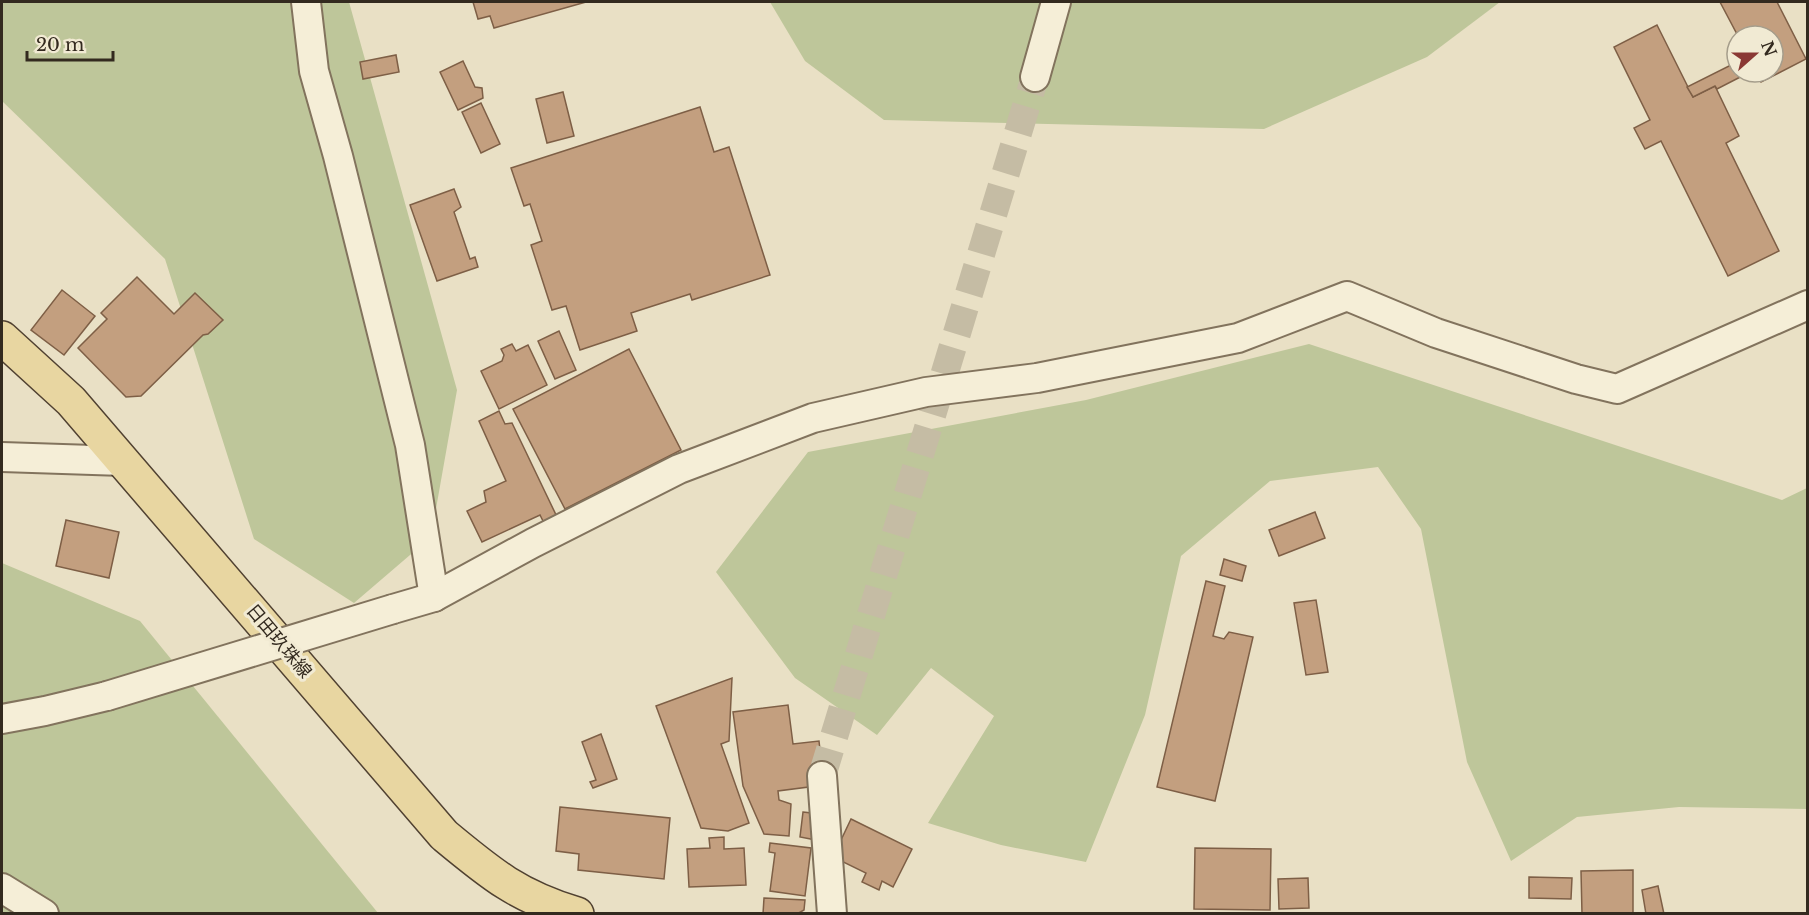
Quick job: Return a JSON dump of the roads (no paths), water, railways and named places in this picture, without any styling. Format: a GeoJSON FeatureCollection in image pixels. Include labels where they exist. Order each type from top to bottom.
{"type":"FeatureCollection","features":[{"type":"Feature","properties":{"kind":"main road","name":"日田玖珠線"},"geometry":{"type":"LineString","coordinates":[[2,338],[71,401],[444,835],[488,872],[525,896],[577,914]]}},
{"type":"Feature","properties":{"kind":"street"},"geometry":{"type":"LineString","coordinates":[[306,2],[314,71],[338,156],[410,445],[434,597]]}},
{"type":"Feature","properties":{"kind":"street"},"geometry":{"type":"LineString","coordinates":[[1035,77],[1056,2]]}},
{"type":"Feature","properties":{"kind":"street"},"geometry":{"type":"LineString","coordinates":[[2,719],[107,696],[434,597],[533,543],[679,470],[813,418],[926,392],[1037,378],[1238,338],[1347,296],[1436,333],[1576,379],[1617,388],[1808,305]]}},
{"type":"Feature","properties":{"kind":"street"},"geometry":{"type":"LineString","coordinates":[[2,457],[123,461]]}},
{"type":"Feature","properties":{"kind":"street"},"geometry":{"type":"LineString","coordinates":[[822,776],[832,914]]}},
{"type":"Feature","properties":{"kind":"street"},"geometry":{"type":"LineString","coordinates":[[2,888],[44,914]]}},
{"type":"Feature","properties":{"kind":"tunnel"},"geometry":{"type":"LineString","coordinates":[[822,776],[1035,77]]}}]}
